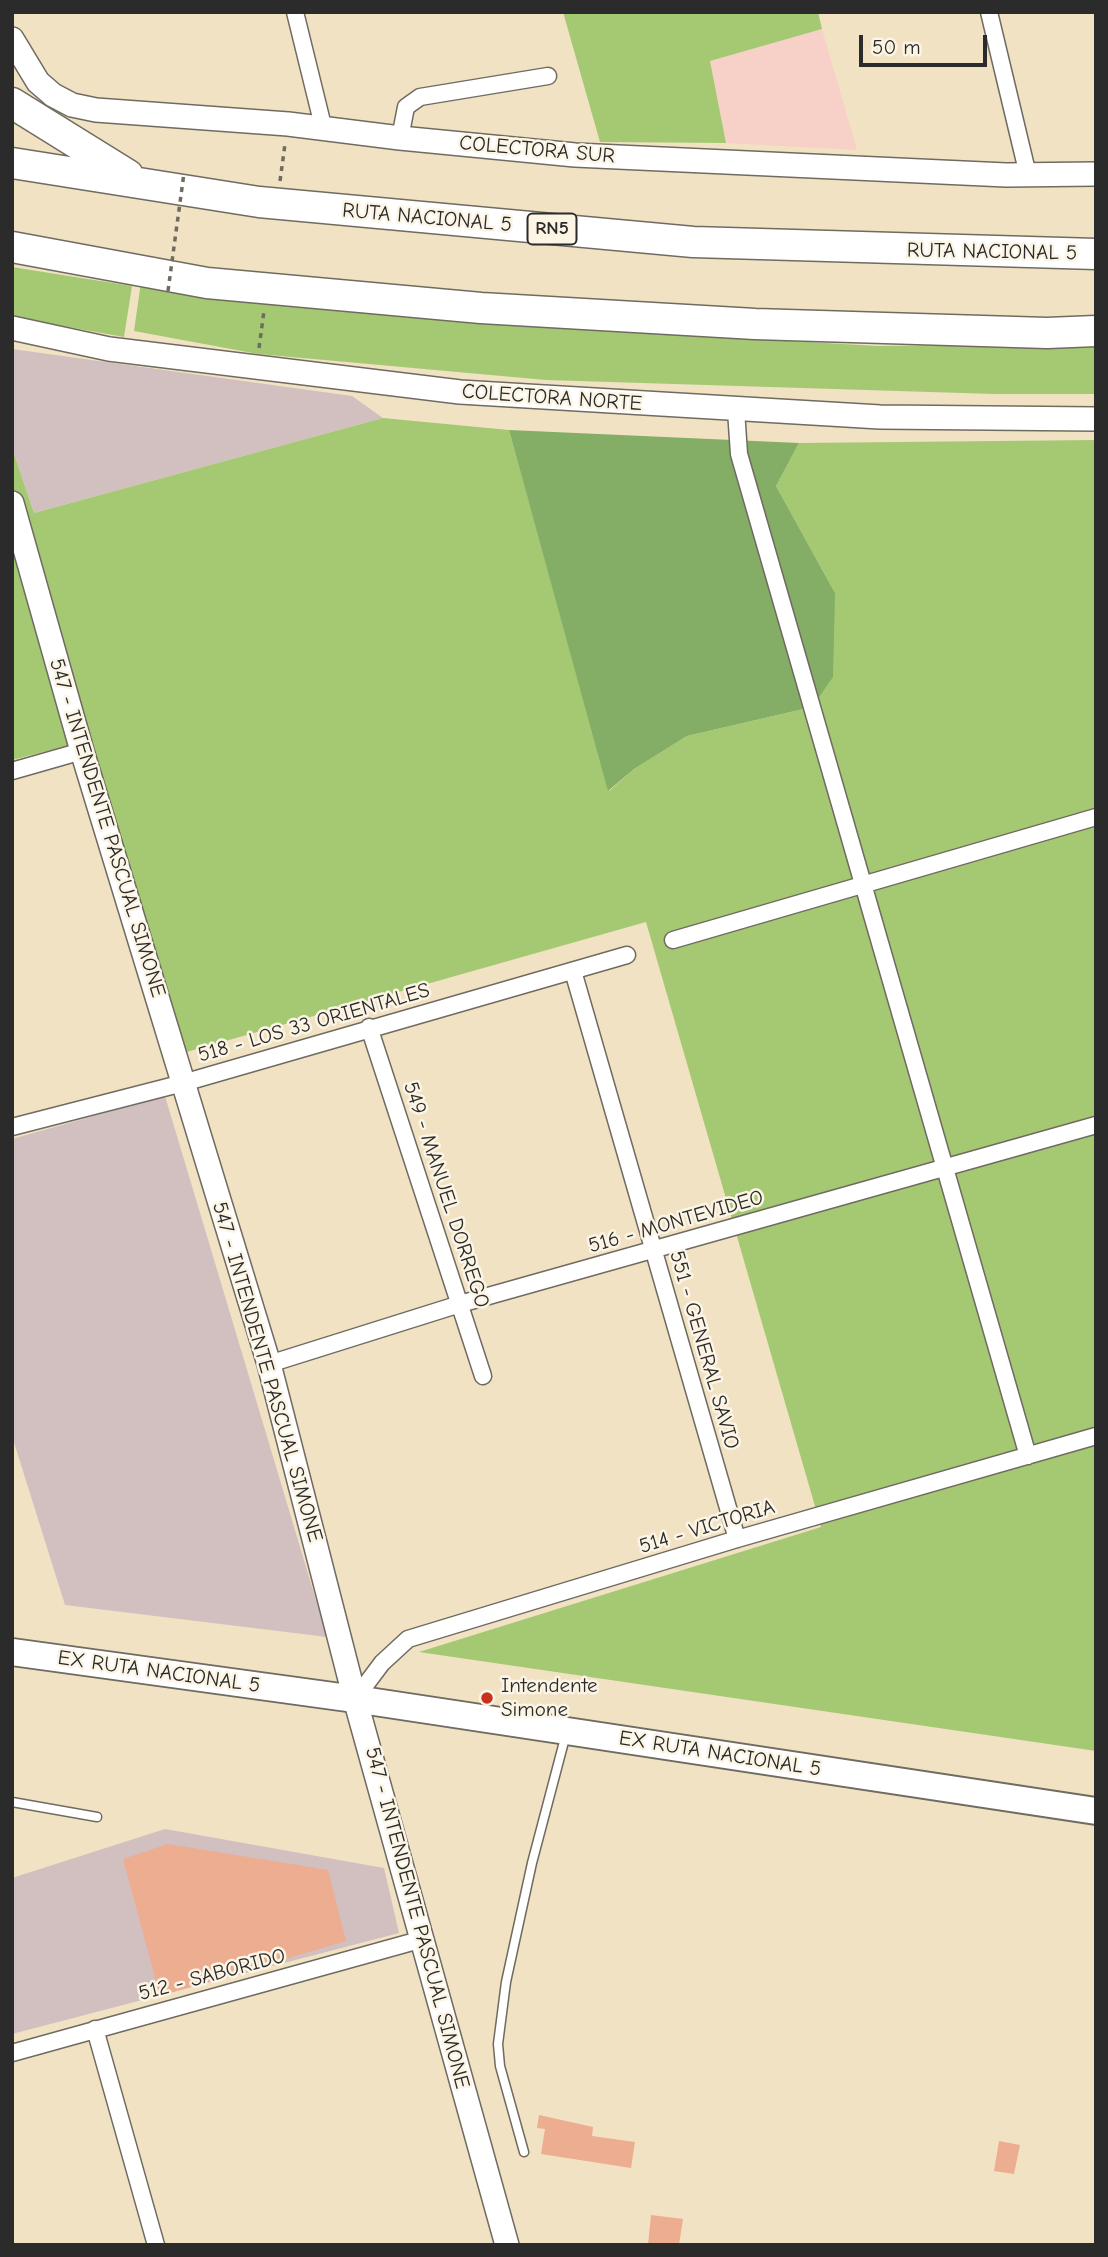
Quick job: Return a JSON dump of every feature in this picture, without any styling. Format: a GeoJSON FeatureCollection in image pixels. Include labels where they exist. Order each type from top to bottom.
{"type":"FeatureCollection","features":[{"type":"Feature","properties":{"kind":"highway"},"geometry":{"type":"LineString","coordinates":[[12,103],[110,166],[151,186]]}},
{"type":"Feature","properties":{"kind":"highway","name":"RUTA NACIONAL 5"},"geometry":{"type":"LineString","coordinates":[[12,163],[259,202],[694,242],[1054,255],[1096,254]]}},
{"type":"Feature","properties":{"kind":"highway"},"geometry":{"type":"LineString","coordinates":[[12,247],[207,283],[481,308],[755,324],[1096,331]]}},
{"type":"Feature","properties":{"kind":"main road","name":"EX RUTA NACIONAL 5"},"geometry":{"type":"LineString","coordinates":[[12,1652],[355,1699],[1096,1811]]}},
{"type":"Feature","properties":{"kind":"street"},"geometry":{"type":"LineString","coordinates":[[295,12],[324,130]]}},
{"type":"Feature","properties":{"kind":"street"},"geometry":{"type":"LineString","coordinates":[[989,12],[1028,175]]}},
{"type":"Feature","properties":{"kind":"street","name":"COLECTORA SUR"},"geometry":{"type":"LineString","coordinates":[[12,39],[38,82],[72,105],[96,110],[288,124],[575,155],[1028,175],[1096,174]]}},
{"type":"Feature","properties":{"kind":"street"},"geometry":{"type":"LineString","coordinates":[[400,138],[406,107],[421,97],[548,76]]}},
{"type":"Feature","properties":{"kind":"street","name":"COLECTORA NORTE"},"geometry":{"type":"LineString","coordinates":[[12,328],[109,349],[460,392],[736,411],[1096,419]]}},
{"type":"Feature","properties":{"kind":"street"},"geometry":{"type":"LineString","coordinates":[[736,411],[739,454],[1028,1456]]}},
{"type":"Feature","properties":{"kind":"street","name":"547 - INTENDENTE PASCUAL SIMONE"},"geometry":{"type":"LineString","coordinates":[[12,503],[82,751],[269,1364],[355,1699],[424,1939],[507,2245]]}},
{"type":"Feature","properties":{"kind":"street"},"geometry":{"type":"LineString","coordinates":[[12,771],[82,751]]}},
{"type":"Feature","properties":{"kind":"street"},"geometry":{"type":"LineString","coordinates":[[673,940],[1096,817]]}},
{"type":"Feature","properties":{"kind":"street","name":"518 - LOS 33 ORIENTALES"},"geometry":{"type":"LineString","coordinates":[[12,1127],[183,1083],[369,1027],[627,955]]}},
{"type":"Feature","properties":{"kind":"street","name":"551 - GENERAL SAVIO"},"geometry":{"type":"LineString","coordinates":[[573,971],[737,1539]]}},
{"type":"Feature","properties":{"kind":"street","name":"549 - MANUEL DORREGO"},"geometry":{"type":"LineString","coordinates":[[369,1027],[483,1377]]}},
{"type":"Feature","properties":{"kind":"street","name":"516 - MONTEVIDEO"},"geometry":{"type":"LineString","coordinates":[[269,1364],[460,1304],[1096,1125]]}},
{"type":"Feature","properties":{"kind":"street","name":"514 - VICTORIA"},"geometry":{"type":"LineString","coordinates":[[355,1699],[382,1663],[408,1639],[737,1539],[1096,1436]]}},
{"type":"Feature","properties":{"kind":"street","name":"512 - SABORIDO"},"geometry":{"type":"LineString","coordinates":[[12,2053],[424,1939]]}},
{"type":"Feature","properties":{"kind":"street"},"geometry":{"type":"LineString","coordinates":[[96,2029],[156,2245]]}},
{"type":"Feature","properties":{"kind":"lane"},"geometry":{"type":"LineString","coordinates":[[524,2152],[500,2066],[498,2044],[506,1982],[529,1876],[567,1731]]}},
{"type":"Feature","properties":{"kind":"lane"},"geometry":{"type":"LineString","coordinates":[[12,1802],[97,1817]]}},
{"type":"Feature","properties":{"kind":"path"},"geometry":{"type":"LineString","coordinates":[[280,181],[288,124]]}},
{"type":"Feature","properties":{"kind":"path"},"geometry":{"type":"LineString","coordinates":[[168,290],[184,173],[198,174]]}},
{"type":"Feature","properties":{"kind":"path"},"geometry":{"type":"LineString","coordinates":[[257,368],[265,300]]}},
{"type":"Feature","properties":{"kind":"shaded area"},"geometry":{"type":"Polygon","coordinates":[[[822,29],[857,150],[726,143],[710,61],[822,29]]]}},
{"type":"Feature","properties":{"kind":"shaded area"},"geometry":{"type":"Polygon","coordinates":[[[12,349],[352,396],[383,418],[34,513],[12,448],[12,349]]]}},
{"type":"Feature","properties":{"kind":"shaded area"},"geometry":{"type":"Polygon","coordinates":[[[165,1096],[327,1637],[65,1605],[12,1436],[12,1139],[165,1096]]]}},
{"type":"Feature","properties":{"kind":"shaded area"},"geometry":{"type":"Polygon","coordinates":[[[165,1829],[384,1868],[399,1933],[12,2034],[12,1878],[165,1829]]]}},
{"type":"Feature","properties":{"kind":"green space"},"geometry":{"type":"Polygon","coordinates":[[[563,12],[818,12],[822,29],[710,61],[726,143],[600,142],[563,12]]]}},
{"type":"Feature","properties":{"kind":"green space"},"geometry":{"type":"Polygon","coordinates":[[[12,267],[132,286],[124,337],[12,317],[12,267]]]}},
{"type":"Feature","properties":{"kind":"green space"},"geometry":{"type":"Polygon","coordinates":[[[141,282],[274,302],[529,326],[878,346],[1096,344],[1096,394],[994,394],[546,380],[258,354],[134,331],[141,282]]]}},
{"type":"Feature","properties":{"kind":"green space"},"geometry":{"type":"Polygon","coordinates":[[[383,418],[509,430],[609,791],[634,769],[687,736],[812,707],[835,593],[776,486],[799,443],[1096,440],[1096,1751],[419,1652],[821,1527],[646,922],[183,1053],[90,740],[12,760],[12,448],[34,513],[383,418]]]}},
{"type":"Feature","properties":{"kind":"green space"},"geometry":{"type":"Polygon","coordinates":[[[509,430],[799,443],[776,486],[835,593],[833,677],[812,707],[687,736],[634,769],[608,791],[509,430]]]}},
{"type":"Feature","properties":{"kind":"building"},"geometry":{"type":"Polygon","coordinates":[[[168,1844],[328,1870],[346,1941],[160,1996],[123,1859],[168,1844]]]}},
{"type":"Feature","properties":{"kind":"building"},"geometry":{"type":"Polygon","coordinates":[[[539,2115],[593,2127],[592,2136],[635,2142],[631,2168],[541,2154],[545,2129],[537,2128],[539,2115]]]}},
{"type":"Feature","properties":{"kind":"building"},"geometry":{"type":"Polygon","coordinates":[[[999,2141],[1020,2145],[1014,2174],[994,2171],[999,2141]]]}},
{"type":"Feature","properties":{"kind":"building"},"geometry":{"type":"Polygon","coordinates":[[[651,2215],[683,2219],[679,2245],[648,2245],[651,2215]]]}},
{"type":"Feature","properties":{"kind":"place","name":"Intendente Simone"},"geometry":{"type":"Point","coordinates":[487,1698]}}]}
